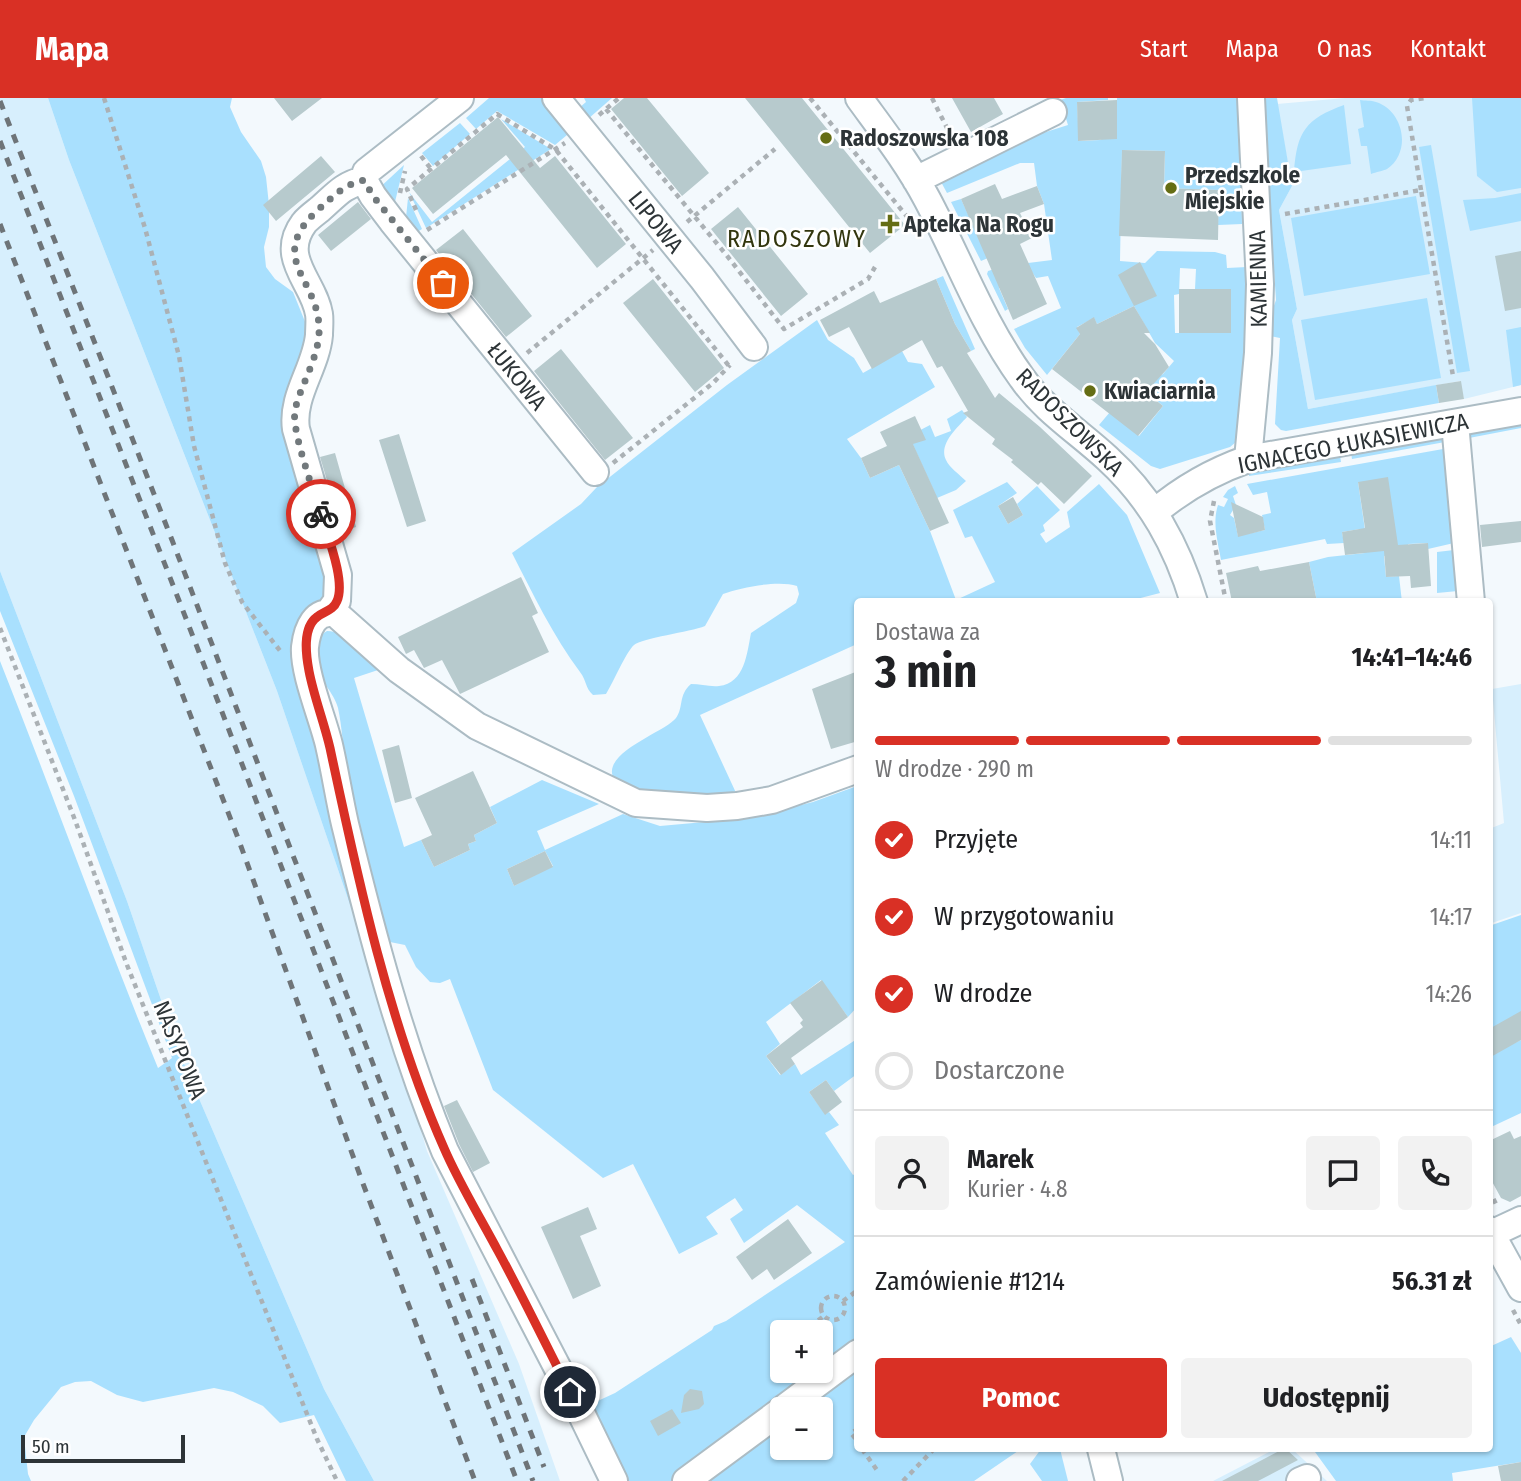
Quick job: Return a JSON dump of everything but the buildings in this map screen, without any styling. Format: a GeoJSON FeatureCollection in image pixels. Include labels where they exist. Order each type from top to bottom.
{"type":"FeatureCollection","features":[{"type":"Feature","properties":{"kind":"street"},"geometry":{"type":"LineString","coordinates":[[329,612],[337,601],[338,575],[294,414],[311,369],[319,337],[319,314],[299,272],[295,251],[297,236],[304,223],[347,184],[364,180],[366,172],[460,98]]}},
{"type":"Feature","properties":{"kind":"street","name":"LIPOWA"},"geometry":{"type":"LineString","coordinates":[[556,98],[754,347]]}},
{"type":"Feature","properties":{"kind":"street","name":"RADOSZOWSKA"},"geometry":{"type":"LineString","coordinates":[[859,98],[916,180],[985,318],[1023,381],[1108,460],[1155,512],[1181,562],[1193,598]]}},
{"type":"Feature","properties":{"kind":"street","name":"KAMIENNA"},"geometry":{"type":"LineString","coordinates":[[1248,459],[1258,353],[1260,284],[1251,98]]}},
{"type":"Feature","properties":{"kind":"street"},"geometry":{"type":"LineString","coordinates":[[916,180],[1054,112]]}},
{"type":"Feature","properties":{"kind":"street","name":"ŁUKOWA"},"geometry":{"type":"LineString","coordinates":[[364,180],[373,196],[510,367],[602,469]]}},
{"type":"Feature","properties":{"kind":"street","name":"IGNACEGO ŁUKASIEWICZA"},"geometry":{"type":"LineString","coordinates":[[1155,512],[1168,500],[1227,466],[1248,459],[1521,411]]}},
{"type":"Feature","properties":{"kind":"street"},"geometry":{"type":"LineString","coordinates":[[1455,424],[1471,598]]}},
{"type":"Feature","properties":{"kind":"street"},"geometry":{"type":"LineString","coordinates":[[614,1481],[570,1390],[445,1151],[426,1106],[383,968],[345,821],[329,744],[309,674],[305,648],[312,621],[320,614],[336,614],[399,670],[477,726],[636,803],[707,808],[737,806],[772,800],[854,770]]}},
{"type":"Feature","properties":{"kind":"street"},"geometry":{"type":"LineString","coordinates":[[1493,1231],[1521,1220]]}},
{"type":"Feature","properties":{"kind":"street"},"geometry":{"type":"LineString","coordinates":[[1493,1237],[1521,1288]]}},
{"type":"Feature","properties":{"kind":"street"},"geometry":{"type":"LineString","coordinates":[[799,1397],[854,1356]]}},
{"type":"Feature","properties":{"kind":"street"},"geometry":{"type":"LineString","coordinates":[[686,1481],[770,1419]]}},
{"type":"Feature","properties":{"kind":"street"},"geometry":{"type":"LineString","coordinates":[[1102,1452],[1109,1481]]}},
{"type":"Feature","properties":{"kind":"path"},"geometry":{"type":"LineString","coordinates":[[104,98],[145,228],[178,355],[194,446],[225,563],[242,602],[276,649],[309,674]]}},
{"type":"Feature","properties":{"kind":"path"},"geometry":{"type":"LineString","coordinates":[[409,241],[556,150],[619,98]]}},
{"type":"Feature","properties":{"kind":"path"},"geometry":{"type":"LineString","coordinates":[[810,98],[911,221]]}},
{"type":"Feature","properties":{"kind":"path"},"geometry":{"type":"LineString","coordinates":[[932,98],[953,138]]}},
{"type":"Feature","properties":{"kind":"path"},"geometry":{"type":"LineString","coordinates":[[1425,98],[1411,100],[1407,106],[1453,376]]}},
{"type":"Feature","properties":{"kind":"path"},"geometry":{"type":"LineString","coordinates":[[607,108],[783,330],[868,279],[875,267]]}},
{"type":"Feature","properties":{"kind":"path"},"geometry":{"type":"LineString","coordinates":[[407,191],[497,114],[556,150],[729,366]]}},
{"type":"Feature","properties":{"kind":"path"},"geometry":{"type":"LineString","coordinates":[[510,367],[775,149]]}},
{"type":"Feature","properties":{"kind":"path"},"geometry":{"type":"LineString","coordinates":[[417,152],[431,169]]}},
{"type":"Feature","properties":{"kind":"path"},"geometry":{"type":"LineString","coordinates":[[1285,214],[1421,190]]}},
{"type":"Feature","properties":{"kind":"path"},"geometry":{"type":"LineString","coordinates":[[602,469],[713,383],[729,366],[754,347]]}},
{"type":"Feature","properties":{"kind":"path"},"geometry":{"type":"LineString","coordinates":[[1218,493],[1213,502],[1210,521],[1225,598]]}},
{"type":"Feature","properties":{"kind":"path","name":"NASYPOWA"},"geometry":{"type":"LineString","coordinates":[[0,628],[75,820],[127,965],[317,1439],[337,1481]]}},
{"type":"Feature","properties":{"kind":"path"},"geometry":{"type":"LineString","coordinates":[[843,1301],[854,1293]]}},
{"type":"Feature","properties":{"kind":"path"},"geometry":{"type":"LineString","coordinates":[[837,1297],[843,1301],[845,1313],[839,1319],[831,1320],[824,1316],[821,1309],[826,1298],[837,1297]]}},
{"type":"Feature","properties":{"kind":"path"},"geometry":{"type":"LineString","coordinates":[[818,1320],[824,1316]]}},
{"type":"Feature","properties":{"kind":"path"},"geometry":{"type":"LineString","coordinates":[[864,1452],[879,1473]]}},
{"type":"Feature","properties":{"kind":"path"},"geometry":{"type":"LineString","coordinates":[[903,1481],[931,1452]]}},
{"type":"Feature","properties":{"kind":"shaded area"},"geometry":{"type":"Polygon","coordinates":[[[0,98],[48,98],[69,160],[277,691],[388,1016],[427,1151],[519,1364],[560,1481],[374,1481],[324,1389],[179,1052],[127,901],[0,571],[0,98]]]}},
{"type":"Feature","properties":{"kind":"shaded area"},"geometry":{"type":"Polygon","coordinates":[[[48,98],[232,98],[230,107],[241,132],[261,161],[269,205],[269,227],[264,247],[266,267],[275,279],[293,292],[308,329],[305,356],[291,387],[333,577],[327,597],[307,613],[388,1016],[277,691],[69,160],[48,98]]]}},
{"type":"Feature","properties":{"kind":"shaded area"},"geometry":{"type":"Polygon","coordinates":[[[489,98],[548,98],[573,130],[555,145],[497,111],[476,129],[466,118],[489,98]]]}},
{"type":"Feature","properties":{"kind":"shaded area"},"geometry":{"type":"Polygon","coordinates":[[[584,98],[612,98],[588,119],[579,108],[586,102],[584,98]]]}},
{"type":"Feature","properties":{"kind":"shaded area"},"geometry":{"type":"Polygon","coordinates":[[[1108,98],[1077,102],[1079,141],[1117,136],[1117,98],[1239,98],[1242,224],[1218,225],[1219,190],[1164,188],[1165,151],[1122,150],[1120,261],[1145,263],[1157,251],[1215,252],[1226,255],[1227,268],[1247,267],[1249,342],[1239,435],[1230,447],[1160,469],[1151,466],[1099,425],[1110,412],[1139,436],[1163,406],[1140,386],[1163,374],[1174,361],[1155,343],[1134,306],[1097,324],[1094,318],[1077,327],[1080,334],[1047,375],[1025,348],[1014,329],[1061,308],[1048,276],[1036,278],[1032,272],[999,288],[1008,309],[1005,311],[987,274],[988,271],[1004,266],[1052,260],[1044,204],[1037,186],[1034,163],[1020,163],[947,193],[940,180],[1027,138],[1068,125],[1060,100],[1108,98]],[[1180,268],[1179,294],[1174,295],[1175,333],[1231,333],[1231,289],[1195,289],[1196,269],[1180,268]]]}},
{"type":"Feature","properties":{"kind":"shaded area"},"geometry":{"type":"Polygon","coordinates":[[[1262,98],[1277,98],[1292,186],[1279,210],[1297,309],[1292,320],[1308,409],[1436,385],[1439,403],[1286,431],[1275,424],[1280,338],[1270,336],[1271,314],[1276,300],[1262,98]]]}},
{"type":"Feature","properties":{"kind":"shaded area"},"geometry":{"type":"Polygon","coordinates":[[[1345,98],[1521,98],[1521,385],[1464,399],[1460,381],[1308,409],[1292,320],[1297,309],[1279,210],[1292,186],[1277,104],[1345,98]]]}},
{"type":"Feature","properties":{"kind":"shaded area"},"geometry":{"type":"Polygon","coordinates":[[[1472,98],[1521,98],[1521,188],[1497,192],[1477,176],[1472,98]]]}},
{"type":"Feature","properties":{"kind":"shaded area"},"geometry":{"type":"Polygon","coordinates":[[[1360,100],[1374,101],[1386,107],[1393,114],[1401,132],[1400,153],[1395,162],[1387,169],[1371,174],[1367,146],[1361,146],[1358,129],[1364,127],[1360,100]]]}},
{"type":"Feature","properties":{"kind":"shaded area"},"geometry":{"type":"Polygon","coordinates":[[[1344,105],[1351,164],[1294,172],[1298,146],[1306,128],[1321,116],[1344,105]]]}},
{"type":"Feature","properties":{"kind":"shaded area"},"geometry":{"type":"Polygon","coordinates":[[[501,119],[551,149],[426,228],[409,192],[432,222],[525,147],[501,119]]]}},
{"type":"Feature","properties":{"kind":"shaded area"},"geometry":{"type":"Polygon","coordinates":[[[460,123],[470,134],[433,166],[422,153],[460,123]]]}},
{"type":"Feature","properties":{"kind":"shaded area"},"geometry":{"type":"Polygon","coordinates":[[[1431,145],[1470,371],[1457,373],[1419,147],[1431,145]]]}},
{"type":"Feature","properties":{"kind":"shaded area"},"geometry":{"type":"Polygon","coordinates":[[[404,165],[392,214],[377,190],[404,165]]]}},
{"type":"Feature","properties":{"kind":"shaded area"},"geometry":{"type":"Polygon","coordinates":[[[1521,193],[1521,221],[1470,231],[1463,200],[1521,193]]]}},
{"type":"Feature","properties":{"kind":"shaded area"},"geometry":{"type":"Polygon","coordinates":[[[1416,196],[1430,274],[1304,296],[1291,218],[1416,196]]]}},
{"type":"Feature","properties":{"kind":"shaded area"},"geometry":{"type":"Polygon","coordinates":[[[408,198],[422,229],[411,236],[405,227],[408,198]]]}},
{"type":"Feature","properties":{"kind":"shaded area"},"geometry":{"type":"Polygon","coordinates":[[[961,199],[988,258],[981,261],[951,202],[961,199]]]}},
{"type":"Feature","properties":{"kind":"shaded area"},"geometry":{"type":"Polygon","coordinates":[[[943,276],[975,349],[971,351],[955,324],[936,279],[943,276]]]}},
{"type":"Feature","properties":{"kind":"shaded area"},"geometry":{"type":"Polygon","coordinates":[[[1427,298],[1441,378],[1315,400],[1301,320],[1427,298]]]}},
{"type":"Feature","properties":{"kind":"shaded area"},"geometry":{"type":"Polygon","coordinates":[[[817,320],[828,340],[854,358],[863,373],[902,351],[908,362],[922,364],[935,387],[847,439],[861,458],[870,478],[899,465],[930,531],[955,598],[854,598],[854,645],[700,715],[737,795],[689,801],[620,786],[612,775],[613,765],[632,747],[676,718],[684,692],[691,684],[719,686],[734,679],[746,658],[751,633],[796,603],[799,594],[797,586],[760,585],[723,594],[705,626],[634,645],[606,694],[593,695],[552,629],[512,553],[581,504],[597,487],[727,385],[817,320]]]}},
{"type":"Feature","properties":{"kind":"shaded area"},"geometry":{"type":"Polygon","coordinates":[[[1521,327],[1521,385],[1513,387],[1506,330],[1521,327]]]}},
{"type":"Feature","properties":{"kind":"shaded area"},"geometry":{"type":"Polygon","coordinates":[[[962,410],[967,417],[950,436],[944,454],[950,465],[966,481],[956,490],[937,498],[909,436],[930,425],[935,437],[951,431],[947,419],[962,410]]]}},
{"type":"Feature","properties":{"kind":"shaded area"},"geometry":{"type":"Polygon","coordinates":[[[1521,422],[1521,428],[1469,438],[1469,431],[1521,422]]]}},
{"type":"Feature","properties":{"kind":"shaded area"},"geometry":{"type":"Polygon","coordinates":[[[1444,435],[1445,442],[1352,459],[1351,453],[1444,435]]]}},
{"type":"Feature","properties":{"kind":"shaded area"},"geometry":{"type":"Polygon","coordinates":[[[1443,449],[1454,543],[1428,549],[1428,543],[1408,544],[1408,554],[1384,556],[1386,577],[1399,576],[1402,598],[1316,598],[1309,562],[1365,553],[1360,529],[1342,532],[1344,543],[1327,544],[1325,539],[1221,560],[1216,533],[1218,505],[1224,507],[1228,499],[1223,497],[1235,486],[1238,493],[1233,496],[1236,505],[1230,515],[1234,518],[1238,536],[1265,530],[1262,515],[1271,513],[1267,492],[1253,495],[1247,484],[1443,449]],[[1358,482],[1365,530],[1395,526],[1358,482]]]}},
{"type":"Feature","properties":{"kind":"shaded area"},"geometry":{"type":"Polygon","coordinates":[[[1340,455],[1341,462],[1249,476],[1249,471],[1340,455]]]}},
{"type":"Feature","properties":{"kind":"shaded area"},"geometry":{"type":"Polygon","coordinates":[[[1007,482],[1017,493],[998,506],[1008,524],[1023,515],[1017,504],[1037,486],[1060,510],[1043,525],[1045,531],[1040,534],[1046,543],[1070,527],[1067,512],[1099,484],[1127,515],[1160,593],[1141,598],[960,598],[995,582],[972,536],[965,538],[953,510],[1007,482]]]}},
{"type":"Feature","properties":{"kind":"shaded area"},"geometry":{"type":"Polygon","coordinates":[[[1454,550],[1458,591],[1437,593],[1437,552],[1454,550]]]}},
{"type":"Feature","properties":{"kind":"shaded area"},"geometry":{"type":"Polygon","coordinates":[[[0,571],[127,901],[179,1052],[324,1389],[374,1481],[346,1481],[314,1415],[280,1423],[263,1406],[233,1392],[214,1388],[143,1402],[117,1395],[91,1381],[75,1382],[61,1387],[34,1420],[24,1437],[31,1481],[0,1481],[0,661],[158,1068],[172,1058],[74,796],[0,611],[0,571]]]}},
{"type":"Feature","properties":{"kind":"shaded area"},"geometry":{"type":"Polygon","coordinates":[[[327,631],[342,635],[381,669],[354,678],[404,847],[421,840],[434,867],[470,850],[468,844],[476,841],[474,835],[497,823],[490,807],[542,780],[599,804],[537,831],[545,850],[623,814],[660,826],[749,818],[813,802],[854,787],[854,1010],[848,1017],[821,980],[766,1022],[780,1044],[766,1056],[780,1075],[795,1064],[801,1075],[854,1041],[854,1076],[834,1091],[826,1080],[809,1092],[825,1114],[829,1112],[839,1125],[825,1133],[854,1174],[854,1452],[1017,1452],[974,1481],[611,1481],[589,1405],[615,1393],[845,1242],[797,1205],[744,1243],[730,1219],[743,1210],[735,1198],[706,1217],[718,1234],[679,1254],[633,1164],[603,1178],[493,1090],[450,979],[440,983],[430,982],[416,967],[405,945],[390,942],[383,936],[355,818],[338,708],[317,665],[317,645],[327,631]],[[545,851],[507,869],[514,886],[553,866],[545,851]]]}},
{"type":"Feature","properties":{"kind":"shaded area"},"geometry":{"type":"Polygon","coordinates":[[[1521,684],[1521,913],[1493,923],[1493,827],[1504,823],[1493,689],[1521,684]]]}},
{"type":"Feature","properties":{"kind":"shaded area"},"geometry":{"type":"Polygon","coordinates":[[[1521,915],[1521,1022],[1493,1028],[1493,925],[1521,915]]]}},
{"type":"Feature","properties":{"kind":"shaded area"},"geometry":{"type":"Polygon","coordinates":[[[1521,1040],[1521,1113],[1493,1126],[1493,1053],[1521,1040]]]}},
{"type":"Feature","properties":{"kind":"shaded area"},"geometry":{"type":"Polygon","coordinates":[[[1511,1337],[1521,1353],[1521,1462],[1452,1473],[1453,1481],[1336,1481],[1315,1452],[1493,1452],[1493,1345],[1511,1337]]]}},
{"type":"Feature","properties":{"kind":"shaded area"},"geometry":{"type":"Polygon","coordinates":[[[1039,1452],[1061,1452],[1068,1481],[1042,1481],[1030,1464],[1039,1452]]]}},
{"type":"Feature","properties":{"kind":"shaded area"},"geometry":{"type":"Polygon","coordinates":[[[1269,1452],[1295,1452],[1327,1481],[1213,1481],[1269,1452]]]}},
{"type":"Feature","properties":{"kind":"railway"},"geometry":{"type":"LineString","coordinates":[[0,101],[172,540],[533,1481]]}},
{"type":"Feature","properties":{"kind":"railway"},"geometry":{"type":"LineString","coordinates":[[0,141],[517,1481]]}},
{"type":"Feature","properties":{"kind":"railway"},"geometry":{"type":"LineString","coordinates":[[0,224],[238,838],[362,1181],[475,1481]]}},
{"type":"Feature","properties":{"kind":"railway"},"geometry":{"type":"LineString","coordinates":[[472,1279],[544,1467]]}},
{"type":"Feature","properties":{"kind":"way so far"},"geometry":{"type":"LineString","coordinates":[[321,514],[294,414],[311,369],[319,337],[319,314],[299,272],[295,251],[297,236],[304,223],[347,184],[364,180],[392,221],[443,283]]}},
{"type":"Feature","properties":{"kind":"place","name":"Radoszowska 108"},"geometry":{"type":"Point","coordinates":[826,138]}},
{"type":"Feature","properties":{"kind":"place","name":"Przedszkole Miejskie"},"geometry":{"type":"Point","coordinates":[1171,188]}},
{"type":"Feature","properties":{"kind":"place","name":"Apteka Na Rogu"},"geometry":{"type":"Point","coordinates":[890,224]}},
{"type":"Feature","properties":{"kind":"place","name":"Kwiaciarnia"},"geometry":{"type":"Point","coordinates":[1090,391]}},
{"type":"Feature","properties":{"kind":"district","name":"RADOSZOWY"},"geometry":{"type":"Point","coordinates":[797,239]}},
{"type":"Feature","properties":{"kind":"route"},"geometry":{"type":"LineString","coordinates":[[321,514],[338,575],[339,590],[337,601],[329,612],[320,614],[312,621],[305,648],[309,674],[329,744],[345,821],[383,968],[426,1106],[445,1151],[570,1392]]}}]}
